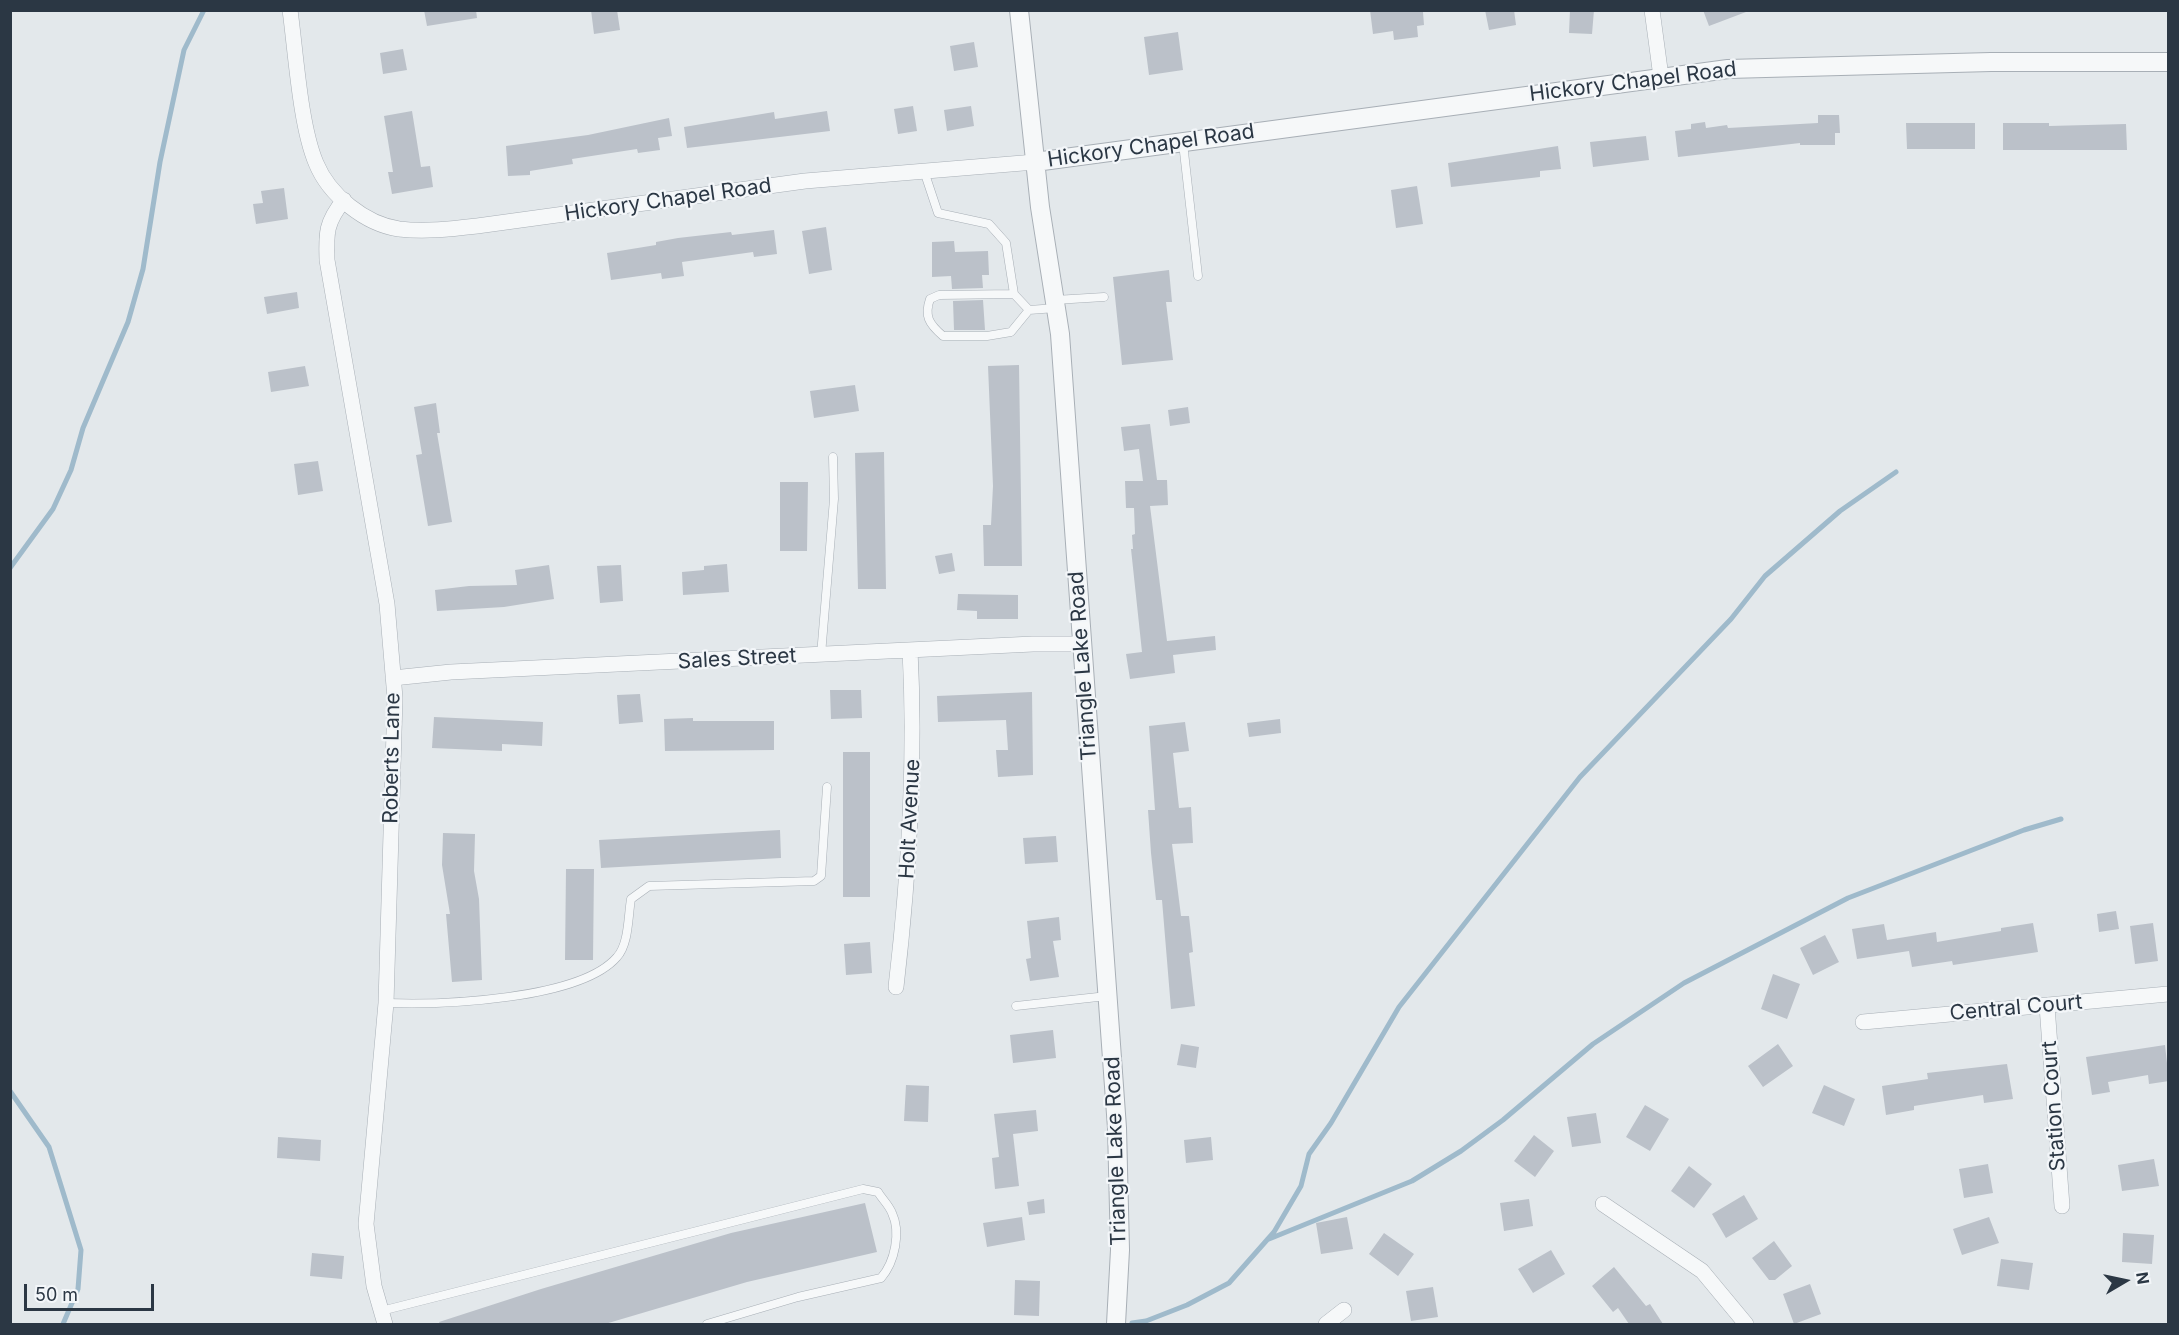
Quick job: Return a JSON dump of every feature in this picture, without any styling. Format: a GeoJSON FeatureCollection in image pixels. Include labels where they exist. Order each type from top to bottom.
{"type":"FeatureCollection","features":[{"type":"Feature","properties":{"kind":"street","name":"Hickory Chapel Road"},"geometry":{"type":"LineString","coordinates":[[290,10],[309,143],[316,165],[330,186],[344,200],[372,220],[396,229],[428,231],[805,181],[1035,162],[1728,69],[1990,62],[2169,62]]}},
{"type":"Feature","properties":{"kind":"street","name":"Triangle Lake Road"},"geometry":{"type":"LineString","coordinates":[[1019,10],[1035,162],[1056,304],[1082,644],[1117,1128],[1120,1250],[1116,1324]]}},
{"type":"Feature","properties":{"kind":"street"},"geometry":{"type":"LineString","coordinates":[[1652,10],[1662,77]]}},
{"type":"Feature","properties":{"kind":"street","name":"Roberts Lane"},"geometry":{"type":"LineString","coordinates":[[344,200],[332,215],[326,231],[327,260],[380,557],[387,604],[395,698],[386,1003],[366,1224],[374,1286],[383,1318]]}},
{"type":"Feature","properties":{"kind":"street","name":"Sales Street"},"geometry":{"type":"LineString","coordinates":[[393,678],[451,672],[1082,644]]}},
{"type":"Feature","properties":{"kind":"street","name":"Holt Avenue"},"geometry":{"type":"LineString","coordinates":[[896,987],[910,836],[914,717],[910,650]]}},
{"type":"Feature","properties":{"kind":"street","name":"Central Court"},"geometry":{"type":"LineString","coordinates":[[1863,1022],[2169,994]]}},
{"type":"Feature","properties":{"kind":"street","name":"Station Court"},"geometry":{"type":"LineString","coordinates":[[2047,1006],[2062,1206]]}},
{"type":"Feature","properties":{"kind":"street"},"geometry":{"type":"LineString","coordinates":[[1604,1204],[1702,1271],[1746,1324]]}},
{"type":"Feature","properties":{"kind":"street"},"geometry":{"type":"LineString","coordinates":[[1326,1324],[1344,1310]]}},
{"type":"Feature","properties":{"kind":"lane"},"geometry":{"type":"LineString","coordinates":[[1183,142],[1198,276]]}},
{"type":"Feature","properties":{"kind":"lane"},"geometry":{"type":"LineString","coordinates":[[924,171],[938,213],[989,224],[1006,243],[1014,294],[1029,310]]}},
{"type":"Feature","properties":{"kind":"lane"},"geometry":{"type":"LineString","coordinates":[[1014,294],[939,295],[930,299],[926,310],[928,320],[943,336],[987,336],[1011,332],[1029,310],[1104,297]]}},
{"type":"Feature","properties":{"kind":"lane"},"geometry":{"type":"LineString","coordinates":[[821,655],[834,499],[833,457]]}},
{"type":"Feature","properties":{"kind":"lane"},"geometry":{"type":"LineString","coordinates":[[386,1003],[424,1005],[493,999],[564,986],[597,973],[620,955],[625,940],[631,899],[649,886],[814,881],[821,876],[827,787]]}},
{"type":"Feature","properties":{"kind":"lane"},"geometry":{"type":"LineString","coordinates":[[1016,1006],[1107,996]]}},
{"type":"Feature","properties":{"kind":"lane"},"geometry":{"type":"LineString","coordinates":[[383,1318],[863,1188],[878,1192],[893,1214],[895,1246],[889,1268],[881,1278],[798,1297],[706,1324]]}},
{"type":"Feature","properties":{"kind":"building"},"geometry":{"type":"Polygon","coordinates":[[[424,10],[476,10],[477,18],[427,26],[424,10]]]}},
{"type":"Feature","properties":{"kind":"building"},"geometry":{"type":"Polygon","coordinates":[[[591,10],[617,10],[620,30],[594,34],[591,10]]]}},
{"type":"Feature","properties":{"kind":"building"},"geometry":{"type":"Polygon","coordinates":[[[1370,10],[1423,12],[1424,25],[1417,26],[1418,37],[1394,40],[1393,31],[1373,34],[1370,10]]]}},
{"type":"Feature","properties":{"kind":"building"},"geometry":{"type":"Polygon","coordinates":[[[1485,10],[1514,10],[1516,25],[1489,30],[1485,10]]]}},
{"type":"Feature","properties":{"kind":"building"},"geometry":{"type":"Polygon","coordinates":[[[1570,10],[1594,10],[1592,34],[1569,33],[1570,10]]]}},
{"type":"Feature","properties":{"kind":"building"},"geometry":{"type":"Polygon","coordinates":[[[1703,10],[1746,10],[1746,12],[1709,26],[1703,10]]]}},
{"type":"Feature","properties":{"kind":"building"},"geometry":{"type":"Polygon","coordinates":[[[1178,32],[1183,70],[1149,75],[1144,37],[1178,32]]]}},
{"type":"Feature","properties":{"kind":"building"},"geometry":{"type":"Polygon","coordinates":[[[974,42],[978,67],[954,71],[950,46],[974,42]]]}},
{"type":"Feature","properties":{"kind":"building"},"geometry":{"type":"Polygon","coordinates":[[[403,49],[407,70],[383,74],[380,53],[403,49]]]}},
{"type":"Feature","properties":{"kind":"building"},"geometry":{"type":"Polygon","coordinates":[[[913,106],[917,131],[898,134],[894,109],[913,106]]]}},
{"type":"Feature","properties":{"kind":"building"},"geometry":{"type":"Polygon","coordinates":[[[971,106],[974,126],[947,131],[944,110],[971,106]]]}},
{"type":"Feature","properties":{"kind":"building"},"geometry":{"type":"Polygon","coordinates":[[[412,111],[421,167],[430,166],[433,187],[392,194],[388,172],[393,172],[384,116],[412,111]]]}},
{"type":"Feature","properties":{"kind":"building"},"geometry":{"type":"Polygon","coordinates":[[[827,111],[830,131],[687,148],[684,127],[774,112],[775,119],[827,111]]]}},
{"type":"Feature","properties":{"kind":"building"},"geometry":{"type":"Polygon","coordinates":[[[1818,115],[1839,115],[1840,133],[1835,133],[1835,145],[1800,145],[1800,143],[1678,157],[1675,131],[1691,129],[1691,124],[1705,122],[1706,128],[1727,125],[1728,128],[1818,123],[1818,115]]]}},
{"type":"Feature","properties":{"kind":"building"},"geometry":{"type":"Polygon","coordinates":[[[669,118],[672,136],[658,138],[660,150],[638,153],[637,149],[572,159],[573,164],[530,171],[530,175],[508,176],[506,146],[588,135],[669,118]]]}},
{"type":"Feature","properties":{"kind":"building"},"geometry":{"type":"Polygon","coordinates":[[[1906,123],[1975,123],[1975,149],[1907,149],[1906,123]]]}},
{"type":"Feature","properties":{"kind":"building"},"geometry":{"type":"Polygon","coordinates":[[[2003,123],[2049,123],[2049,126],[2126,124],[2127,150],[2003,150],[2003,123]]]}},
{"type":"Feature","properties":{"kind":"building"},"geometry":{"type":"Polygon","coordinates":[[[1646,136],[1649,160],[1593,167],[1590,142],[1646,136]]]}},
{"type":"Feature","properties":{"kind":"building"},"geometry":{"type":"Polygon","coordinates":[[[1558,146],[1561,169],[1540,171],[1540,177],[1451,187],[1448,163],[1558,146]]]}},
{"type":"Feature","properties":{"kind":"building"},"geometry":{"type":"Polygon","coordinates":[[[1417,186],[1423,224],[1396,228],[1391,190],[1417,186]]]}},
{"type":"Feature","properties":{"kind":"building"},"geometry":{"type":"Polygon","coordinates":[[[284,188],[288,219],[256,224],[253,204],[263,203],[261,191],[284,188]]]}},
{"type":"Feature","properties":{"kind":"building"},"geometry":{"type":"Polygon","coordinates":[[[826,227],[832,270],[809,274],[802,231],[826,227]]]}},
{"type":"Feature","properties":{"kind":"building"},"geometry":{"type":"Polygon","coordinates":[[[774,230],[777,254],[754,257],[753,252],[682,262],[684,276],[662,279],[661,273],[611,280],[607,253],[656,245],[656,242],[678,238],[774,230]]]}},
{"type":"Feature","properties":{"kind":"building"},"geometry":{"type":"Polygon","coordinates":[[[954,241],[955,252],[988,251],[989,275],[982,275],[983,288],[952,289],[951,276],[932,277],[932,242],[954,241]]]}},
{"type":"Feature","properties":{"kind":"building"},"geometry":{"type":"Polygon","coordinates":[[[1169,270],[1172,302],[1166,302],[1173,360],[1122,365],[1113,277],[1169,270]]]}},
{"type":"Feature","properties":{"kind":"building"},"geometry":{"type":"Polygon","coordinates":[[[297,292],[299,308],[267,314],[264,297],[297,292]]]}},
{"type":"Feature","properties":{"kind":"building"},"geometry":{"type":"Polygon","coordinates":[[[983,300],[985,330],[954,330],[953,301],[983,300]]]}},
{"type":"Feature","properties":{"kind":"building"},"geometry":{"type":"Polygon","coordinates":[[[1019,365],[1022,566],[984,566],[983,525],[991,525],[993,486],[988,366],[1019,365]]]}},
{"type":"Feature","properties":{"kind":"building"},"geometry":{"type":"Polygon","coordinates":[[[305,366],[309,386],[271,392],[268,372],[305,366]]]}},
{"type":"Feature","properties":{"kind":"building"},"geometry":{"type":"Polygon","coordinates":[[[855,385],[859,411],[814,418],[810,391],[855,385]]]}},
{"type":"Feature","properties":{"kind":"building"},"geometry":{"type":"Polygon","coordinates":[[[436,403],[440,433],[437,433],[452,522],[428,526],[416,455],[422,454],[414,407],[436,403]]]}},
{"type":"Feature","properties":{"kind":"building"},"geometry":{"type":"Polygon","coordinates":[[[1188,407],[1190,423],[1170,426],[1168,410],[1188,407]]]}},
{"type":"Feature","properties":{"kind":"building"},"geometry":{"type":"Polygon","coordinates":[[[1150,424],[1157,480],[1167,480],[1168,505],[1150,506],[1167,641],[1215,636],[1216,650],[1173,655],[1175,673],[1130,679],[1126,654],[1142,652],[1131,549],[1133,549],[1132,535],[1135,534],[1134,508],[1126,508],[1125,481],[1143,481],[1139,449],[1124,451],[1121,427],[1150,424]]]}},
{"type":"Feature","properties":{"kind":"building"},"geometry":{"type":"Polygon","coordinates":[[[884,452],[886,589],[858,589],[855,453],[884,452]]]}},
{"type":"Feature","properties":{"kind":"building"},"geometry":{"type":"Polygon","coordinates":[[[318,461],[323,491],[298,495],[294,464],[318,461]]]}},
{"type":"Feature","properties":{"kind":"building"},"geometry":{"type":"Polygon","coordinates":[[[780,482],[808,482],[807,551],[780,551],[780,482]]]}},
{"type":"Feature","properties":{"kind":"building"},"geometry":{"type":"Polygon","coordinates":[[[952,553],[955,571],[939,574],[935,556],[952,553]]]}},
{"type":"Feature","properties":{"kind":"building"},"geometry":{"type":"Polygon","coordinates":[[[727,564],[729,592],[683,595],[682,572],[704,570],[704,566],[727,564]]]}},
{"type":"Feature","properties":{"kind":"building"},"geometry":{"type":"Polygon","coordinates":[[[549,565],[554,599],[504,607],[437,611],[435,590],[469,586],[517,585],[515,570],[549,565]]]}},
{"type":"Feature","properties":{"kind":"building"},"geometry":{"type":"Polygon","coordinates":[[[621,565],[623,601],[600,603],[597,566],[621,565]]]}},
{"type":"Feature","properties":{"kind":"building"},"geometry":{"type":"Polygon","coordinates":[[[958,594],[1018,595],[1018,619],[977,619],[977,611],[957,610],[958,594]]]}},
{"type":"Feature","properties":{"kind":"building"},"geometry":{"type":"Polygon","coordinates":[[[830,690],[861,690],[862,718],[831,719],[830,690]]]}},
{"type":"Feature","properties":{"kind":"building"},"geometry":{"type":"Polygon","coordinates":[[[1032,692],[1033,775],[998,777],[996,750],[1008,750],[1006,720],[938,722],[937,696],[1032,692]]]}},
{"type":"Feature","properties":{"kind":"building"},"geometry":{"type":"Polygon","coordinates":[[[640,694],[643,722],[619,724],[617,695],[640,694]]]}},
{"type":"Feature","properties":{"kind":"building"},"geometry":{"type":"Polygon","coordinates":[[[434,717],[543,722],[542,746],[502,744],[502,751],[432,748],[434,717]]]}},
{"type":"Feature","properties":{"kind":"building"},"geometry":{"type":"Polygon","coordinates":[[[693,718],[693,721],[774,721],[774,750],[665,751],[664,719],[693,718]]]}},
{"type":"Feature","properties":{"kind":"building"},"geometry":{"type":"Polygon","coordinates":[[[1280,719],[1281,733],[1249,737],[1247,723],[1280,719]]]}},
{"type":"Feature","properties":{"kind":"building"},"geometry":{"type":"Polygon","coordinates":[[[1185,722],[1189,751],[1173,753],[1179,808],[1191,807],[1193,843],[1172,844],[1181,916],[1189,916],[1193,952],[1189,953],[1195,1006],[1171,1009],[1162,900],[1156,900],[1151,853],[1148,810],[1155,810],[1149,726],[1185,722]]]}},
{"type":"Feature","properties":{"kind":"building"},"geometry":{"type":"Polygon","coordinates":[[[843,752],[870,752],[870,897],[843,897],[843,752]]]}},
{"type":"Feature","properties":{"kind":"building"},"geometry":{"type":"Polygon","coordinates":[[[780,830],[781,858],[601,868],[599,840],[780,830]]]}},
{"type":"Feature","properties":{"kind":"building"},"geometry":{"type":"Polygon","coordinates":[[[443,833],[475,834],[474,871],[479,899],[482,980],[452,982],[446,914],[450,914],[442,865],[443,833]]]}},
{"type":"Feature","properties":{"kind":"building"},"geometry":{"type":"Polygon","coordinates":[[[1056,836],[1058,862],[1025,864],[1023,838],[1056,836]]]}},
{"type":"Feature","properties":{"kind":"building"},"geometry":{"type":"Polygon","coordinates":[[[566,869],[594,869],[593,960],[565,960],[566,869]]]}},
{"type":"Feature","properties":{"kind":"building"},"geometry":{"type":"Polygon","coordinates":[[[2116,911],[2119,929],[2099,932],[2097,914],[2116,911]]]}},
{"type":"Feature","properties":{"kind":"building"},"geometry":{"type":"Polygon","coordinates":[[[1059,917],[1061,940],[1053,941],[1059,977],[1030,981],[1026,959],[1031,958],[1027,921],[1059,917]]]}},
{"type":"Feature","properties":{"kind":"building"},"geometry":{"type":"Polygon","coordinates":[[[2033,923],[2038,952],[1953,965],[1952,961],[1912,967],[1909,951],[1857,959],[1852,929],[1884,924],[1887,940],[1936,932],[1937,942],[2033,923]]]}},
{"type":"Feature","properties":{"kind":"building"},"geometry":{"type":"Polygon","coordinates":[[[2153,923],[2158,961],[2135,964],[2130,926],[2153,923]]]}},
{"type":"Feature","properties":{"kind":"building"},"geometry":{"type":"Polygon","coordinates":[[[1825,935],[1839,962],[1813,975],[1800,948],[1825,935]]]}},
{"type":"Feature","properties":{"kind":"building"},"geometry":{"type":"Polygon","coordinates":[[[870,942],[872,973],[846,975],[844,944],[870,942]]]}},
{"type":"Feature","properties":{"kind":"building"},"geometry":{"type":"Polygon","coordinates":[[[1773,974],[1800,984],[1787,1019],[1761,1009],[1773,974]]]}},
{"type":"Feature","properties":{"kind":"building"},"geometry":{"type":"Polygon","coordinates":[[[1053,1030],[1056,1058],[1013,1063],[1010,1035],[1053,1030]]]}},
{"type":"Feature","properties":{"kind":"building"},"geometry":{"type":"Polygon","coordinates":[[[1181,1044],[1199,1047],[1196,1068],[1177,1065],[1181,1044]]]}},
{"type":"Feature","properties":{"kind":"building"},"geometry":{"type":"Polygon","coordinates":[[[1778,1044],[1793,1066],[1763,1087],[1748,1066],[1778,1044]]]}},
{"type":"Feature","properties":{"kind":"building"},"geometry":{"type":"Polygon","coordinates":[[[2165,1045],[2169,1081],[2149,1084],[2148,1075],[2108,1082],[2110,1092],[2092,1095],[2086,1057],[2165,1045]]]}},
{"type":"Feature","properties":{"kind":"building"},"geometry":{"type":"Polygon","coordinates":[[[2007,1064],[2013,1099],[1984,1103],[1983,1095],[1914,1106],[1914,1110],[1886,1115],[1882,1086],[1928,1079],[1927,1073],[2007,1064]]]}},
{"type":"Feature","properties":{"kind":"building"},"geometry":{"type":"Polygon","coordinates":[[[906,1085],[929,1086],[928,1122],[904,1121],[906,1085]]]}},
{"type":"Feature","properties":{"kind":"building"},"geometry":{"type":"Polygon","coordinates":[[[1824,1085],[1855,1099],[1844,1126],[1812,1113],[1824,1085]]]}},
{"type":"Feature","properties":{"kind":"building"},"geometry":{"type":"Polygon","coordinates":[[[1645,1105],[1669,1119],[1650,1151],[1626,1137],[1645,1105]]]}},
{"type":"Feature","properties":{"kind":"building"},"geometry":{"type":"Polygon","coordinates":[[[1036,1110],[1038,1131],[1013,1134],[1019,1186],[995,1189],[992,1158],[999,1157],[994,1114],[1036,1110]]]}},
{"type":"Feature","properties":{"kind":"building"},"geometry":{"type":"Polygon","coordinates":[[[1596,1113],[1601,1143],[1572,1147],[1567,1117],[1596,1113]]]}},
{"type":"Feature","properties":{"kind":"building"},"geometry":{"type":"Polygon","coordinates":[[[1534,1135],[1554,1151],[1535,1177],[1514,1161],[1534,1135]]]}},
{"type":"Feature","properties":{"kind":"building"},"geometry":{"type":"Polygon","coordinates":[[[278,1137],[321,1140],[320,1161],[277,1158],[278,1137]]]}},
{"type":"Feature","properties":{"kind":"building"},"geometry":{"type":"Polygon","coordinates":[[[1211,1137],[1213,1160],[1186,1163],[1184,1140],[1211,1137]]]}},
{"type":"Feature","properties":{"kind":"building"},"geometry":{"type":"Polygon","coordinates":[[[2154,1159],[2159,1186],[2122,1191],[2118,1165],[2154,1159]]]}},
{"type":"Feature","properties":{"kind":"building"},"geometry":{"type":"Polygon","coordinates":[[[1988,1164],[1993,1193],[1964,1198],[1959,1169],[1988,1164]]]}},
{"type":"Feature","properties":{"kind":"building"},"geometry":{"type":"Polygon","coordinates":[[[1689,1166],[1712,1184],[1694,1208],[1671,1191],[1689,1166]]]}},
{"type":"Feature","properties":{"kind":"building"},"geometry":{"type":"Polygon","coordinates":[[[1744,1195],[1758,1219],[1726,1238],[1712,1214],[1744,1195]]]}},
{"type":"Feature","properties":{"kind":"building"},"geometry":{"type":"Polygon","coordinates":[[[1044,1199],[1045,1213],[1029,1215],[1027,1202],[1044,1199]]]}},
{"type":"Feature","properties":{"kind":"building"},"geometry":{"type":"Polygon","coordinates":[[[1529,1199],[1533,1226],[1504,1231],[1500,1203],[1529,1199]]]}},
{"type":"Feature","properties":{"kind":"building"},"geometry":{"type":"Polygon","coordinates":[[[865,1203],[877,1252],[747,1282],[605,1324],[440,1324],[439,1322],[541,1289],[731,1233],[865,1203]]]}},
{"type":"Feature","properties":{"kind":"building"},"geometry":{"type":"Polygon","coordinates":[[[1022,1217],[1025,1240],[987,1247],[983,1223],[1022,1217]]]}},
{"type":"Feature","properties":{"kind":"building"},"geometry":{"type":"Polygon","coordinates":[[[1347,1217],[1353,1249],[1321,1254],[1316,1223],[1347,1217]]]}},
{"type":"Feature","properties":{"kind":"building"},"geometry":{"type":"Polygon","coordinates":[[[1989,1217],[1999,1243],[1962,1255],[1953,1229],[1989,1217]]]}},
{"type":"Feature","properties":{"kind":"building"},"geometry":{"type":"Polygon","coordinates":[[[1384,1233],[1414,1254],[1398,1276],[1369,1254],[1384,1233]]]}},
{"type":"Feature","properties":{"kind":"building"},"geometry":{"type":"Polygon","coordinates":[[[2123,1233],[2154,1235],[2152,1264],[2122,1262],[2123,1233]]]}},
{"type":"Feature","properties":{"kind":"building"},"geometry":{"type":"Polygon","coordinates":[[[1774,1241],[1792,1266],[1775,1280],[1769,1280],[1752,1258],[1774,1241]]]}},
{"type":"Feature","properties":{"kind":"building"},"geometry":{"type":"Polygon","coordinates":[[[1551,1250],[1565,1274],[1533,1293],[1518,1269],[1551,1250]]]}},
{"type":"Feature","properties":{"kind":"building"},"geometry":{"type":"Polygon","coordinates":[[[312,1253],[344,1256],[342,1279],[310,1276],[312,1253]]]}},
{"type":"Feature","properties":{"kind":"building"},"geometry":{"type":"Polygon","coordinates":[[[2001,1259],[2033,1263],[2029,1290],[1997,1286],[2001,1259]]]}},
{"type":"Feature","properties":{"kind":"building"},"geometry":{"type":"Polygon","coordinates":[[[1614,1267],[1646,1306],[1650,1304],[1663,1324],[1629,1324],[1618,1308],[1613,1312],[1592,1286],[1614,1267]]]}},
{"type":"Feature","properties":{"kind":"building"},"geometry":{"type":"Polygon","coordinates":[[[1015,1280],[1040,1281],[1039,1316],[1014,1315],[1015,1280]]]}},
{"type":"Feature","properties":{"kind":"building"},"geometry":{"type":"Polygon","coordinates":[[[1810,1284],[1821,1314],[1794,1324],[1783,1294],[1810,1284]]]}},
{"type":"Feature","properties":{"kind":"building"},"geometry":{"type":"Polygon","coordinates":[[[1433,1287],[1438,1317],[1411,1321],[1406,1291],[1433,1287]]]}},
{"type":"Feature","properties":{"kind":"waterway"},"geometry":{"type":"LineString","coordinates":[[10,568],[53,509],[71,470],[83,428],[128,322],[143,269],[160,162],[184,50],[204,10]]}},
{"type":"Feature","properties":{"kind":"waterway"},"geometry":{"type":"LineString","coordinates":[[1132,1323],[1146,1321],[1187,1305],[1229,1283],[1274,1232],[1301,1186],[1309,1154],[1331,1123],[1399,1007],[1580,777],[1731,619],[1765,576],[1840,511],[1896,472]]}},
{"type":"Feature","properties":{"kind":"waterway"},"geometry":{"type":"LineString","coordinates":[[1269,1239],[1412,1181],[1461,1151],[1503,1120],[1593,1044],[1684,983],[1848,898],[2024,830],[2061,819]]}},
{"type":"Feature","properties":{"kind":"waterway"},"geometry":{"type":"LineString","coordinates":[[10,1091],[49,1147],[81,1250],[78,1289],[63,1324]]}}]}
